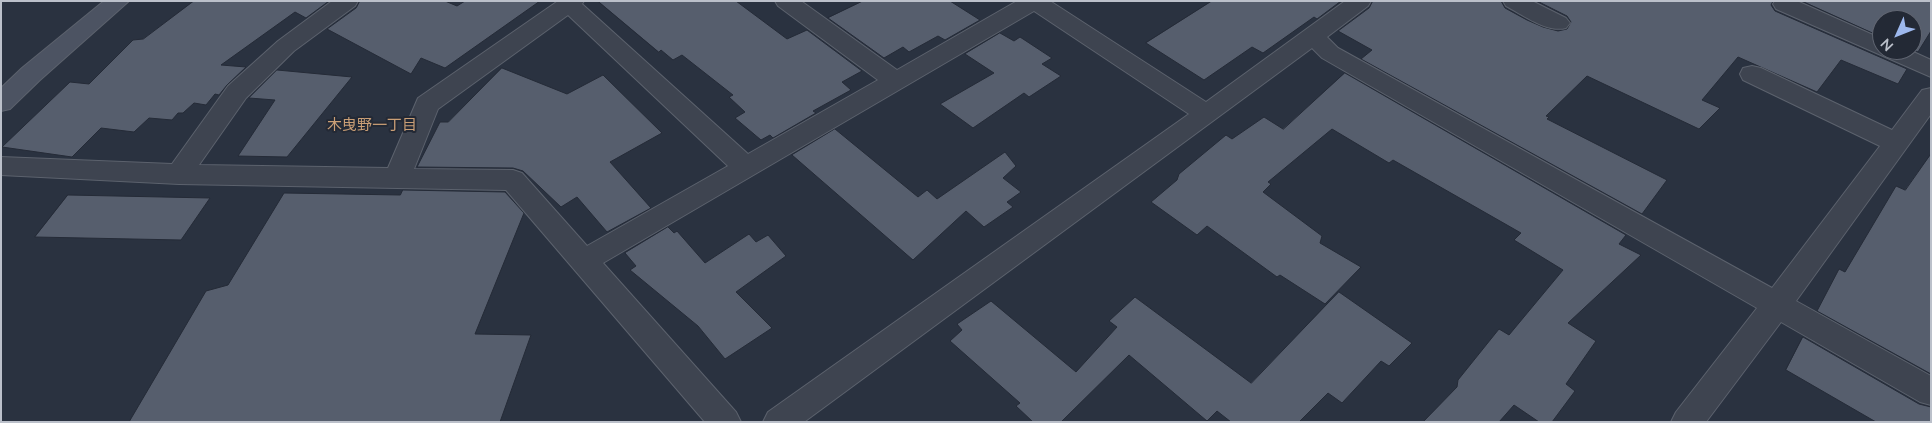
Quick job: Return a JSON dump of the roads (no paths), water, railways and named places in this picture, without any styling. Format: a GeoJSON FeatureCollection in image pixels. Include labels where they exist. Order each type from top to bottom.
{"type":"FeatureCollection","features":[{"type":"Feature","properties":{"kind":"street"},"geometry":{"type":"LineString","coordinates":[[1,103],[31,74],[118,1]]}},
{"type":"Feature","properties":{"kind":"street"},"geometry":{"type":"LineString","coordinates":[[179,174],[237,92],[286,46],[347,1]]}},
{"type":"Feature","properties":{"kind":"street"},"geometry":{"type":"LineString","coordinates":[[786,1],[896,81]]}},
{"type":"Feature","properties":{"kind":"street"},"geometry":{"type":"LineString","coordinates":[[584,261],[1034,1],[1207,114]]}},
{"type":"Feature","properties":{"kind":"street"},"geometry":{"type":"LineString","coordinates":[[779,422],[1207,114],[1360,1]]}},
{"type":"Feature","properties":{"kind":"street"},"geometry":{"type":"LineString","coordinates":[[1514,1],[1558,23]]}},
{"type":"Feature","properties":{"kind":"street"},"geometry":{"type":"LineString","coordinates":[[397,178],[426,104],[571,2],[746,167]]}},
{"type":"Feature","properties":{"kind":"street"},"geometry":{"type":"LineString","coordinates":[[1784,4],[1872,44]]}},
{"type":"Feature","properties":{"kind":"street"},"geometry":{"type":"LineString","coordinates":[[1312,35],[1330,53],[1931,392]]}},
{"type":"Feature","properties":{"kind":"street"},"geometry":{"type":"LineString","coordinates":[[1911,60],[1931,69]]}},
{"type":"Feature","properties":{"kind":"street"},"geometry":{"type":"LineString","coordinates":[[1752,74],[1896,143]]}},
{"type":"Feature","properties":{"kind":"street"},"geometry":{"type":"LineString","coordinates":[[1687,422],[1931,96]]}},
{"type":"Feature","properties":{"kind":"street"},"geometry":{"type":"LineString","coordinates":[[1,166],[179,174],[513,180],[725,422]]}},
{"type":"Feature","properties":{"kind":"district","name":"木曳野一丁目"},"geometry":{"type":"Point","coordinates":[372,125]}}]}
